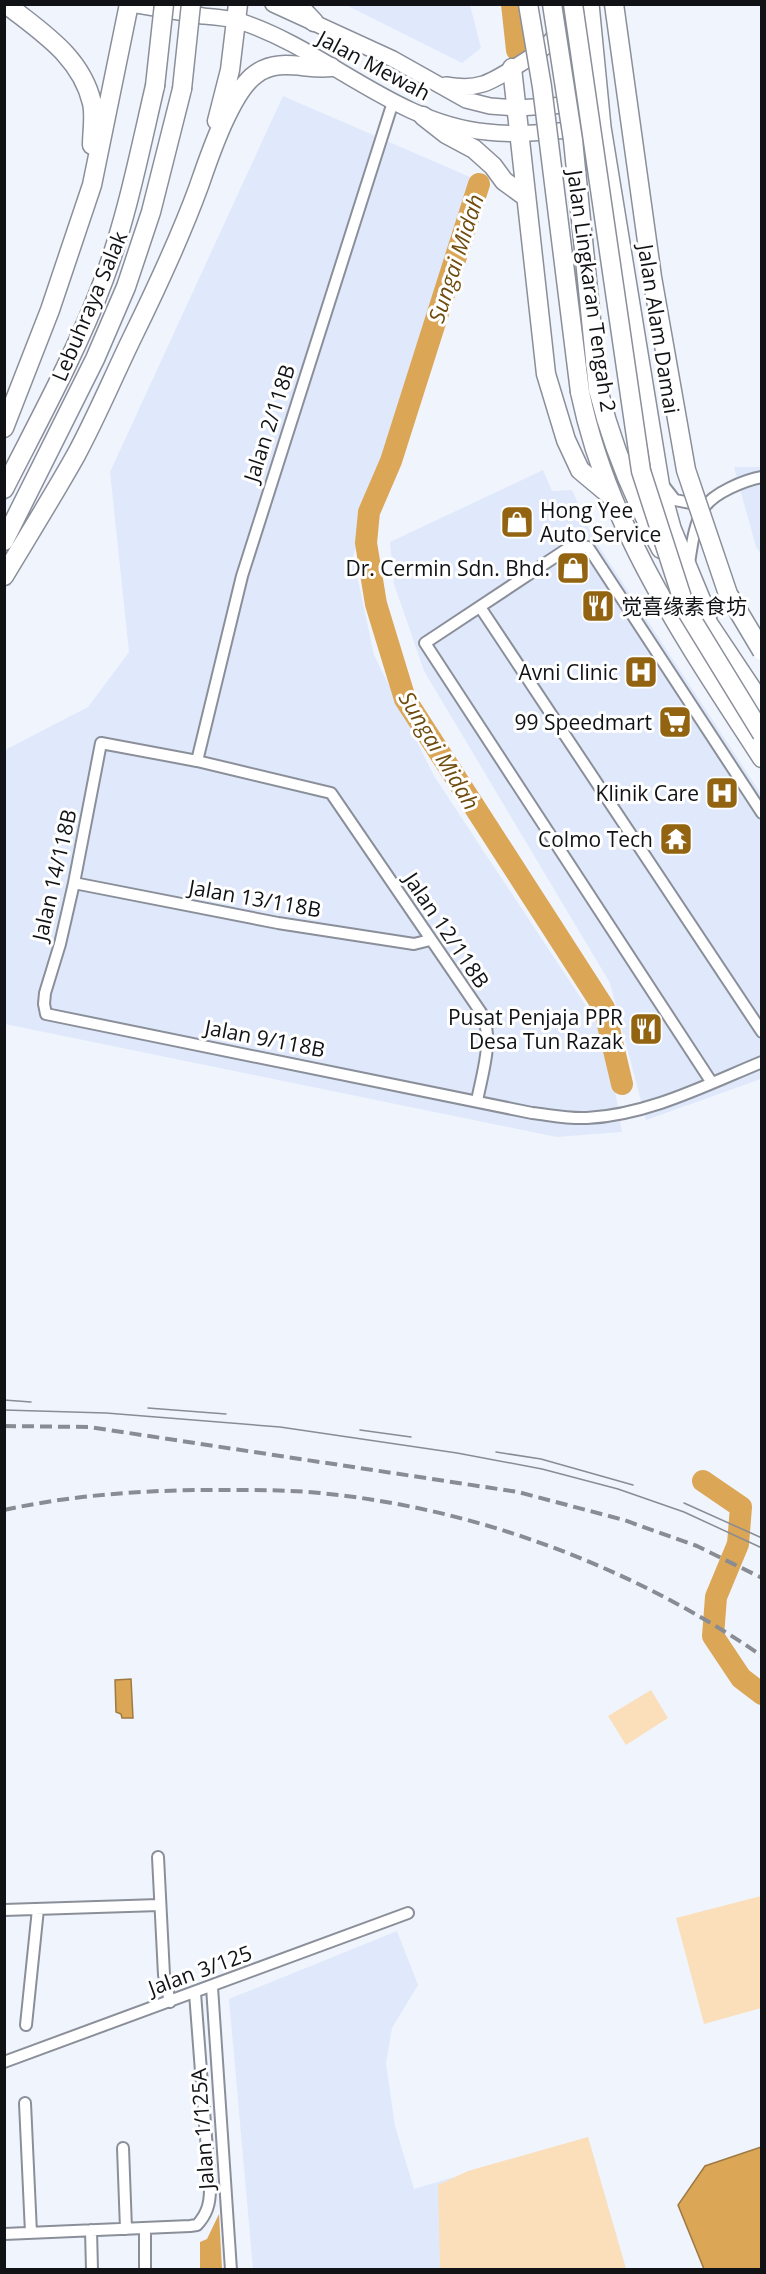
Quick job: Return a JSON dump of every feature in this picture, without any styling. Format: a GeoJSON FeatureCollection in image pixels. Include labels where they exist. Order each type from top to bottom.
{"type":"FeatureCollection","features":[{"type":"Feature","properties":{"kind":"highway"},"geometry":{"type":"LineString","coordinates":[[6,4],[57,44],[81,73],[92,104],[92,185]]}},
{"type":"Feature","properties":{"kind":"highway"},"geometry":{"type":"LineString","coordinates":[[4,428],[50,310],[92,185],[130,4]]}},
{"type":"Feature","properties":{"kind":"highway","name":"Lebuhraya Salak"},"geometry":{"type":"LineString","coordinates":[[4,489],[74,349],[104,278],[126,206],[156,86],[165,4]]}},
{"type":"Feature","properties":{"kind":"highway","name":"Lebuhraya Salak"},"geometry":{"type":"LineString","coordinates":[[4,541],[94,359],[126,287],[152,212],[182,89],[191,4]]}},
{"type":"Feature","properties":{"kind":"highway"},"geometry":{"type":"LineString","coordinates":[[297,4],[314,22]]}},
{"type":"Feature","properties":{"kind":"highway","name":"Jalan Lingkaran Tengah 2"},"geometry":{"type":"LineString","coordinates":[[528,4],[589,391],[639,507],[675,573],[762,704]]}},
{"type":"Feature","properties":{"kind":"highway","name":"Jalan Lingkaran Tengah 2"},"geometry":{"type":"LineString","coordinates":[[552,4],[573,140],[591,439],[611,496],[645,570],[669,614],[762,758]]}},
{"type":"Feature","properties":{"kind":"highway"},"geometry":{"type":"LineString","coordinates":[[573,4],[641,471],[686,610],[762,734]]}},
{"type":"Feature","properties":{"kind":"highway"},"geometry":{"type":"LineString","coordinates":[[614,4],[652,277],[686,470],[728,594],[762,651]]}},
{"type":"Feature","properties":{"kind":"highway"},"geometry":{"type":"LineString","coordinates":[[209,158],[230,70],[238,13]]}},
{"type":"Feature","properties":{"kind":"highway"},"geometry":{"type":"LineString","coordinates":[[4,576],[77,453],[165,272],[209,158],[237,96],[256,73],[274,66],[293,64],[316,69],[331,67]]}},
{"type":"Feature","properties":{"kind":"highway"},"geometry":{"type":"LineString","coordinates":[[512,68],[542,348],[555,407],[566,440],[580,470],[611,496]]}},
{"type":"Feature","properties":{"kind":"highway"},"geometry":{"type":"LineString","coordinates":[[423,116],[446,134],[474,149],[493,166],[504,181],[526,197]]}},
{"type":"Feature","properties":{"kind":"street","name":"Jalan Mewah"},"geometry":{"type":"LineString","coordinates":[[130,4],[238,13],[393,102],[423,116],[486,132],[520,134],[603,127]]}},
{"type":"Feature","properties":{"kind":"street","name":"Jalan Mewah"},"geometry":{"type":"LineString","coordinates":[[273,4],[393,59],[466,100],[490,106],[517,108],[602,103]]}},
{"type":"Feature","properties":{"kind":"street"},"geometry":{"type":"LineString","coordinates":[[433,83],[463,88],[484,84],[512,68],[549,44],[560,28],[565,11],[564,4]]}},
{"type":"Feature","properties":{"kind":"street","name":"Jalan Alam Damai"},"geometry":{"type":"LineString","coordinates":[[591,4],[603,127],[662,484],[674,528],[688,566],[724,650]]}},
{"type":"Feature","properties":{"kind":"street","name":"Jalan 2/118B"},"geometry":{"type":"LineString","coordinates":[[197,761],[242,576],[393,102]]}},
{"type":"Feature","properties":{"kind":"street"},"geometry":{"type":"LineString","coordinates":[[688,566],[692,540],[705,506],[735,486],[762,477]]}},
{"type":"Feature","properties":{"kind":"street"},"geometry":{"type":"LineString","coordinates":[[662,484],[675,500],[705,506]]}},
{"type":"Feature","properties":{"kind":"street"},"geometry":{"type":"LineString","coordinates":[[712,1083],[425,643],[567,549],[588,547],[762,813]]}},
{"type":"Feature","properties":{"kind":"street"},"geometry":{"type":"LineString","coordinates":[[480,607],[762,1032]]}},
{"type":"Feature","properties":{"kind":"street","name":"Jalan 14/118B"},"geometry":{"type":"LineString","coordinates":[[46,1014],[45,993],[74,883],[101,743],[197,761]]}},
{"type":"Feature","properties":{"kind":"street","name":"Jalan 12/118B"},"geometry":{"type":"LineString","coordinates":[[197,761],[332,793],[429,940],[482,1014],[487,1025],[488,1038],[477,1101]]}},
{"type":"Feature","properties":{"kind":"street","name":"Jalan 13/118B"},"geometry":{"type":"LineString","coordinates":[[74,883],[290,925],[414,944],[429,940]]}},
{"type":"Feature","properties":{"kind":"street","name":"Jalan 9/118B"},"geometry":{"type":"LineString","coordinates":[[46,1014],[544,1114],[586,1118],[624,1114],[664,1102],[762,1062]]}},
{"type":"Feature","properties":{"kind":"street"},"geometry":{"type":"LineString","coordinates":[[158,1857],[164,1975],[170,2002]]}},
{"type":"Feature","properties":{"kind":"street"},"geometry":{"type":"LineString","coordinates":[[4,1910],[159,1905]]}},
{"type":"Feature","properties":{"kind":"street"},"geometry":{"type":"LineString","coordinates":[[26,2025],[38,1909]]}},
{"type":"Feature","properties":{"kind":"street","name":"Jalan 3/125"},"geometry":{"type":"LineString","coordinates":[[4,2062],[408,1913]]}},
{"type":"Feature","properties":{"kind":"street","name":"Jalan 1/125A"},"geometry":{"type":"LineString","coordinates":[[212,1987],[231,2270]]}},
{"type":"Feature","properties":{"kind":"street"},"geometry":{"type":"LineString","coordinates":[[4,2234],[190,2226],[197,2225],[204,2217],[210,2195],[195,1993]]}},
{"type":"Feature","properties":{"kind":"street"},"geometry":{"type":"LineString","coordinates":[[25,2103],[31,2233]]}},
{"type":"Feature","properties":{"kind":"street"},"geometry":{"type":"LineString","coordinates":[[123,2148],[126,2229]]}},
{"type":"Feature","properties":{"kind":"street"},"geometry":{"type":"LineString","coordinates":[[145,2228],[146,2270]]}},
{"type":"Feature","properties":{"kind":"street"},"geometry":{"type":"LineString","coordinates":[[91,2230],[92,2270]]}},
{"type":"Feature","properties":{"kind":"shaded area"},"geometry":{"type":"Polygon","coordinates":[[[346,5],[470,5],[481,48],[462,63],[346,5]]]}},
{"type":"Feature","properties":{"kind":"shaded area"},"geometry":{"type":"Polygon","coordinates":[[[283,96],[470,177],[353,556],[374,655],[434,776],[606,1036],[622,1132],[557,1137],[5,1024],[5,750],[88,707],[129,652],[110,472],[283,96]]]}},
{"type":"Feature","properties":{"kind":"shaded area"},"geometry":{"type":"Polygon","coordinates":[[[734,467],[761,467],[761,554],[756,547],[734,467]]]}},
{"type":"Feature","properties":{"kind":"shaded area"},"geometry":{"type":"Polygon","coordinates":[[[543,470],[552,491],[572,490],[594,539],[761,794],[761,1079],[646,1120],[610,983],[424,671],[394,584],[390,542],[543,470]]]}},
{"type":"Feature","properties":{"kind":"shaded area"},"geometry":{"type":"Polygon","coordinates":[[[131,1679],[133,1718],[122,1718],[121,1714],[116,1712],[115,1680],[131,1679]]]}},
{"type":"Feature","properties":{"kind":"shaded area"},"geometry":{"type":"Polygon","coordinates":[[[651,1690],[668,1718],[626,1745],[608,1716],[651,1690]]]}},
{"type":"Feature","properties":{"kind":"shaded area"},"geometry":{"type":"Polygon","coordinates":[[[761,1896],[761,2008],[704,2024],[676,1918],[761,1896]]]}},
{"type":"Feature","properties":{"kind":"shaded area"},"geometry":{"type":"Polygon","coordinates":[[[397,1931],[418,1985],[392,2028],[386,2063],[395,2126],[414,2189],[588,2137],[626,2269],[253,2269],[229,1999],[397,1931]]]}},
{"type":"Feature","properties":{"kind":"shaded area"},"geometry":{"type":"Polygon","coordinates":[[[588,2137],[626,2269],[440,2269],[438,2185],[468,2171],[588,2137]]]}},
{"type":"Feature","properties":{"kind":"shaded area"},"geometry":{"type":"Polygon","coordinates":[[[761,2147],[761,2269],[704,2269],[678,2205],[705,2166],[761,2147]]]}},
{"type":"Feature","properties":{"kind":"shaded area"},"geometry":{"type":"Polygon","coordinates":[[[219,2214],[222,2269],[200,2269],[200,2242],[207,2239],[219,2214]]]}},
{"type":"Feature","properties":{"kind":"waterway","name":"Sungai Midah"},"geometry":{"type":"LineString","coordinates":[[512,4],[517,50]]}},
{"type":"Feature","properties":{"kind":"waterway","name":"Sungai Midah"},"geometry":{"type":"LineString","coordinates":[[479,184],[391,461],[369,512],[366,543],[376,604],[405,699],[604,1008],[622,1084]]}},
{"type":"Feature","properties":{"kind":"waterway","name":"Sungai Midah"},"geometry":{"type":"LineString","coordinates":[[703,1481],[741,1507],[738,1544],[716,1597],[713,1636],[741,1678],[762,1694]]}},
{"type":"Feature","properties":{"kind":"tram line"},"geometry":{"type":"LineString","coordinates":[[4,1400],[31,1402]]}},
{"type":"Feature","properties":{"kind":"tram line"},"geometry":{"type":"LineString","coordinates":[[148,1408],[226,1414]]}},
{"type":"Feature","properties":{"kind":"tram line"},"geometry":{"type":"LineString","coordinates":[[4,1410],[106,1413],[280,1427],[457,1453],[542,1469],[618,1489],[684,1512],[762,1548]]}},
{"type":"Feature","properties":{"kind":"tram line"},"geometry":{"type":"LineString","coordinates":[[360,1430],[411,1437]]}},
{"type":"Feature","properties":{"kind":"tram line"},"geometry":{"type":"LineString","coordinates":[[496,1452],[541,1459],[633,1485]]}},
{"type":"Feature","properties":{"kind":"tram line"},"geometry":{"type":"LineString","coordinates":[[684,1503],[762,1538]]}},
{"type":"Feature","properties":{"kind":"railway"},"geometry":{"type":"LineString","coordinates":[[4,1426],[89,1427],[518,1492],[624,1520],[697,1546],[762,1578]]}},
{"type":"Feature","properties":{"kind":"railway"},"geometry":{"type":"LineString","coordinates":[[4,1510],[124,1493],[243,1490],[320,1493],[437,1512],[551,1547],[607,1569],[712,1624],[762,1656]]}},
{"type":"Feature","properties":{"kind":"place","name":"Hong Yee Auto Service"},"geometry":{"type":"Point","coordinates":[517,522]}},
{"type":"Feature","properties":{"kind":"place","name":"Dr. Cermin Sdn. Bhd."},"geometry":{"type":"Point","coordinates":[573,568]}},
{"type":"Feature","properties":{"kind":"place","name":"觉喜缘素食坊"},"geometry":{"type":"Point","coordinates":[598,606]}},
{"type":"Feature","properties":{"kind":"place","name":"Avni Clinic"},"geometry":{"type":"Point","coordinates":[641,672]}},
{"type":"Feature","properties":{"kind":"place","name":"99 Speedmart"},"geometry":{"type":"Point","coordinates":[675,722]}},
{"type":"Feature","properties":{"kind":"place","name":"Klinik Care"},"geometry":{"type":"Point","coordinates":[722,793]}},
{"type":"Feature","properties":{"kind":"place","name":"Colmo Tech"},"geometry":{"type":"Point","coordinates":[676,839]}},
{"type":"Feature","properties":{"kind":"place","name":"Pusat Penjaja PPR Desa Tun Razak"},"geometry":{"type":"Point","coordinates":[646,1029]}}]}
